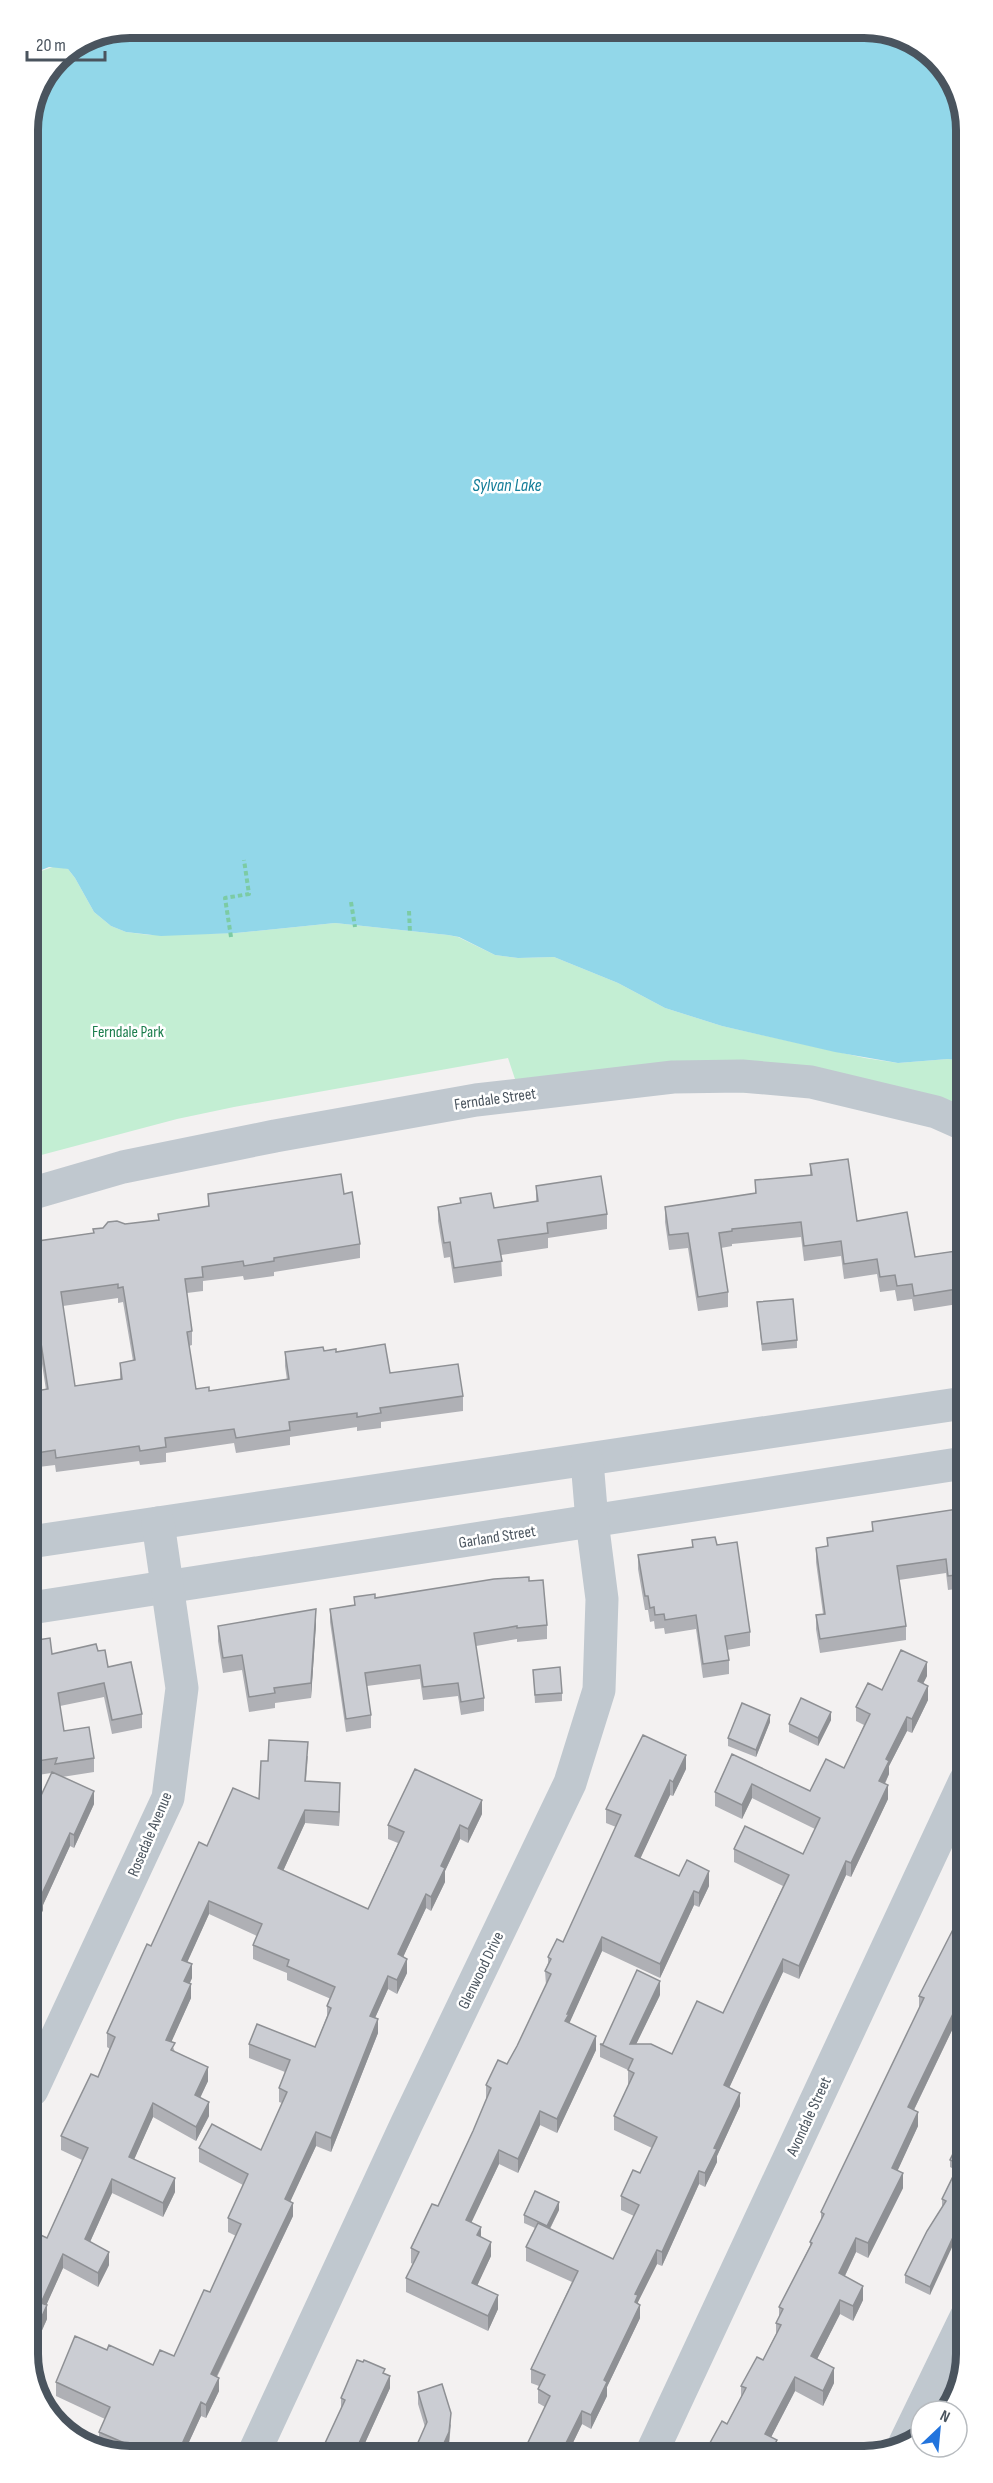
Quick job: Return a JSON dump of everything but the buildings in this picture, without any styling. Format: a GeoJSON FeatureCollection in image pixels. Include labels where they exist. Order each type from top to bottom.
{"type":"FeatureCollection","features":[{"type":"Feature","properties":{"kind":"street","name":"Ferndale Street"},"geometry":{"type":"LineString","coordinates":[[38,1192],[123,1167],[275,1136],[476,1100],[674,1077],[742,1076],[811,1082],[936,1112],[956,1121]]}},
{"type":"Feature","properties":{"kind":"street"},"geometry":{"type":"LineString","coordinates":[[38,1541],[587,1461],[956,1404]]}},
{"type":"Feature","properties":{"kind":"street","name":"Glenwood Drive"},"geometry":{"type":"LineString","coordinates":[[257,2445],[570,1783],[599,1690],[602,1599],[587,1461]]}},
{"type":"Feature","properties":{"kind":"street","name":"Garland Street"},"geometry":{"type":"LineString","coordinates":[[38,1607],[956,1464]]}},
{"type":"Feature","properties":{"kind":"street","name":"Rosedale Avenue"},"geometry":{"type":"LineString","coordinates":[[38,2077],[168,1798],[182,1688],[158,1523]]}},
{"type":"Feature","properties":{"kind":"street","name":"Avondale Street"},"geometry":{"type":"LineString","coordinates":[[655,2446],[956,1800]]}},
{"type":"Feature","properties":{"kind":"street"},"geometry":{"type":"LineString","coordinates":[[910,2433],[956,2338]]}},
{"type":"Feature","properties":{"kind":"path"},"geometry":{"type":"LineString","coordinates":[[231,937],[225,898],[249,894],[244,860]]}},
{"type":"Feature","properties":{"kind":"path"},"geometry":{"type":"LineString","coordinates":[[351,902],[355,927]]}},
{"type":"Feature","properties":{"kind":"path"},"geometry":{"type":"LineString","coordinates":[[409,911],[410,933]]}},
{"type":"Feature","properties":{"kind":"green space","name":"Ferndale Park"},"geometry":{"type":"Polygon","coordinates":[[[56,866],[68,869],[94,912],[111,926],[126,932],[150,935],[236,933],[335,923],[448,935],[458,937],[495,955],[518,958],[554,957],[618,983],[665,1008],[722,1026],[865,1058],[898,1063],[956,1060],[956,1107],[938,1101],[516,1082],[508,1058],[234,1107],[177,1119],[38,1156],[38,872],[56,866]]]}},
{"type":"Feature","properties":{"kind":"water","name":"Sylvan Lake"},"geometry":{"type":"Polygon","coordinates":[[[129,38],[870,38],[899,44],[929,64],[937,73],[951,100],[956,129],[956,1060],[898,1063],[835,1052],[722,1026],[665,1008],[618,983],[554,957],[518,958],[495,955],[459,937],[448,935],[335,923],[236,933],[161,936],[126,932],[111,926],[94,912],[68,869],[49,867],[38,871],[38,123],[47,89],[56,73],[69,60],[100,42],[129,38]]]}}]}
